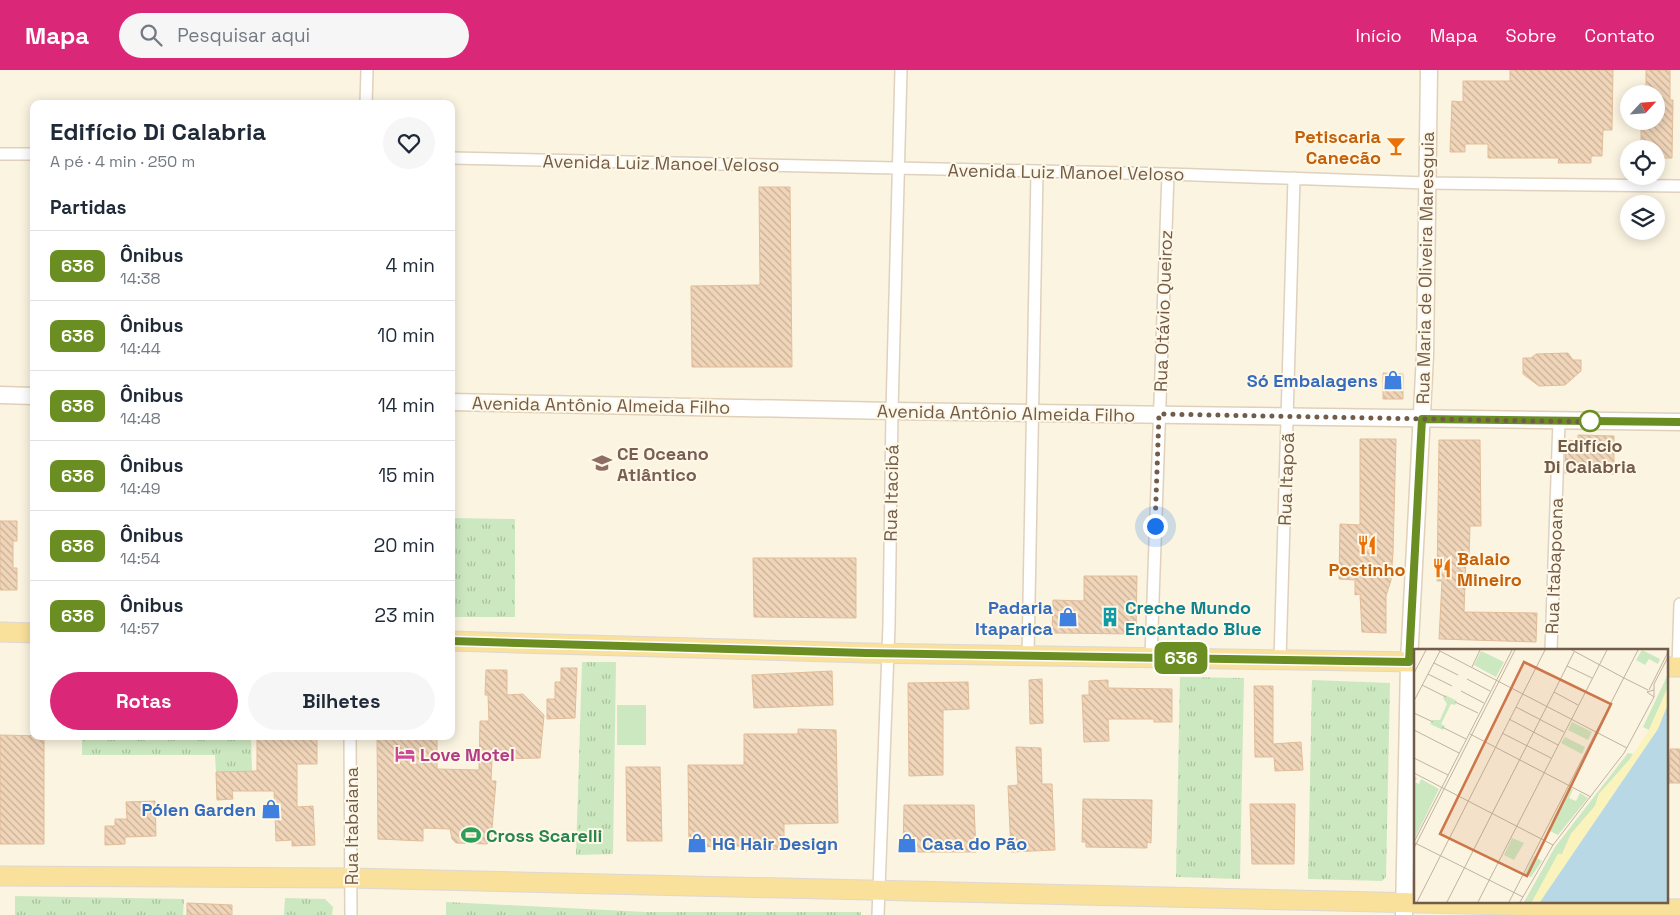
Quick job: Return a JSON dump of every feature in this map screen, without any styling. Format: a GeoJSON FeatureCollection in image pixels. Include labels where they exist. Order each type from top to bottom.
{"type":"FeatureCollection","features":[{"type":"Feature","properties":{"kind":"main road","name":"Rua Maria de Oliveira Maresguia"},"geometry":{"type":"LineString","coordinates":[[1404,909],[1422,419],[1429,70]]}},
{"type":"Feature","properties":{"kind":"main road"},"geometry":{"type":"LineString","coordinates":[[0,396],[30,396]]}},
{"type":"Feature","properties":{"kind":"main road","name":"Avenida Antônio Almeida Filho"},"geometry":{"type":"LineString","coordinates":[[455,402],[892,411],[1680,422]]}},
{"type":"Feature","properties":{"kind":"main road"},"geometry":{"type":"LineString","coordinates":[[0,632],[30,633]]}},
{"type":"Feature","properties":{"kind":"main road"},"geometry":{"type":"LineString","coordinates":[[455,641],[888,653],[1412,662]]}},
{"type":"Feature","properties":{"kind":"main road"},"geometry":{"type":"LineString","coordinates":[[0,876],[351,878],[879,891],[1404,909],[1680,909]]}},
{"type":"Feature","properties":{"kind":"street"},"geometry":{"type":"LineString","coordinates":[[366,100],[367,70]]}},
{"type":"Feature","properties":{"kind":"street","name":"Rua Itacibá"},"geometry":{"type":"LineString","coordinates":[[878,915],[888,653],[900,70]]}},
{"type":"Feature","properties":{"kind":"street"},"geometry":{"type":"LineString","coordinates":[[0,154],[30,154]]}},
{"type":"Feature","properties":{"kind":"street","name":"Avenida Luiz Manoel Veloso"},"geometry":{"type":"LineString","coordinates":[[455,158],[1168,174],[1426,184],[1680,186]]}},
{"type":"Feature","properties":{"kind":"street"},"geometry":{"type":"LineString","coordinates":[[1028,655],[1037,172]]}},
{"type":"Feature","properties":{"kind":"street","name":"Rua Otávio Queiroz"},"geometry":{"type":"LineString","coordinates":[[1151,657],[1168,174]]}},
{"type":"Feature","properties":{"kind":"street","name":"Rua Itapoã"},"geometry":{"type":"LineString","coordinates":[[1280,660],[1294,178]]}},
{"type":"Feature","properties":{"kind":"street","name":"Rua Itabapoana"},"geometry":{"type":"LineString","coordinates":[[1551,649],[1559,421]]}},
{"type":"Feature","properties":{"kind":"street"},"geometry":{"type":"LineString","coordinates":[[1675,667],[1680,604]]}},
{"type":"Feature","properties":{"kind":"street","name":"Rua Itabaiana"},"geometry":{"type":"LineString","coordinates":[[350,740],[351,915]]}},
{"type":"Feature","properties":{"kind":"green space"},"geometry":{"type":"Polygon","coordinates":[[[455,518],[515,519],[515,617],[455,617],[455,518]]]}},
{"type":"Feature","properties":{"kind":"green space"},"geometry":{"type":"Polygon","coordinates":[[[582,662],[616,662],[613,854],[576,855],[582,662]]]}},
{"type":"Feature","properties":{"kind":"green space"},"geometry":{"type":"Polygon","coordinates":[[[1180,677],[1244,678],[1240,879],[1176,877],[1180,677]]]}},
{"type":"Feature","properties":{"kind":"green space"},"geometry":{"type":"Polygon","coordinates":[[[1312,680],[1390,683],[1386,877],[1382,881],[1308,879],[1312,680]]]}},
{"type":"Feature","properties":{"kind":"green space"},"geometry":{"type":"Polygon","coordinates":[[[617,705],[646,705],[646,745],[617,745],[617,705]]]}},
{"type":"Feature","properties":{"kind":"green space"},"geometry":{"type":"Polygon","coordinates":[[[82,740],[251,740],[252,771],[216,772],[215,755],[82,755],[82,740]]]}},
{"type":"Feature","properties":{"kind":"green space"},"geometry":{"type":"Polygon","coordinates":[[[15,896],[184,899],[183,915],[15,915],[15,896]]]}},
{"type":"Feature","properties":{"kind":"green space"},"geometry":{"type":"Polygon","coordinates":[[[285,898],[325,899],[333,907],[332,915],[284,915],[285,898]]]}},
{"type":"Feature","properties":{"kind":"green space"},"geometry":{"type":"Polygon","coordinates":[[[446,902],[646,912],[861,912],[861,915],[446,915],[446,902]]]}},
{"type":"Feature","properties":{"kind":"building"},"geometry":{"type":"Polygon","coordinates":[[[1510,70],[1613,70],[1612,130],[1603,130],[1602,156],[1591,156],[1591,163],[1558,163],[1559,158],[1488,158],[1488,144],[1465,144],[1465,152],[1450,152],[1452,101],[1463,102],[1463,81],[1510,81],[1510,70]]]}},
{"type":"Feature","properties":{"kind":"building"},"geometry":{"type":"Polygon","coordinates":[[[1646,70],[1670,70],[1670,100],[1673,100],[1672,158],[1665,158],[1665,140],[1641,140],[1641,130],[1665,130],[1665,85],[1646,85],[1646,70]]]}},
{"type":"Feature","properties":{"kind":"building"},"geometry":{"type":"Polygon","coordinates":[[[759,187],[790,187],[792,367],[692,367],[691,286],[760,285],[759,187]]]}},
{"type":"Feature","properties":{"kind":"building"},"geometry":{"type":"Polygon","coordinates":[[[1568,353],[1573,360],[1581,360],[1581,371],[1565,385],[1539,386],[1523,374],[1523,358],[1531,358],[1536,354],[1568,353]]]}},
{"type":"Feature","properties":{"kind":"building","name":"Só Embalagens"},"geometry":{"type":"Polygon","coordinates":[[[1383,373],[1403,374],[1403,399],[1383,399],[1383,373]]]}},
{"type":"Feature","properties":{"kind":"building"},"geometry":{"type":"Polygon","coordinates":[[[1578,435],[1614,436],[1614,474],[1565,473],[1566,440],[1578,441],[1578,435]]]}},
{"type":"Feature","properties":{"kind":"building"},"geometry":{"type":"Polygon","coordinates":[[[1360,439],[1396,439],[1393,552],[1391,580],[1386,596],[1386,633],[1362,632],[1360,594],[1355,595],[1355,580],[1339,579],[1340,524],[1360,525],[1360,439]]]}},
{"type":"Feature","properties":{"kind":"building"},"geometry":{"type":"Polygon","coordinates":[[[1439,440],[1480,440],[1481,526],[1470,526],[1469,556],[1466,556],[1464,612],[1537,613],[1536,642],[1439,639],[1442,581],[1437,581],[1439,440]]]}},
{"type":"Feature","properties":{"kind":"building"},"geometry":{"type":"Polygon","coordinates":[[[0,521],[17,521],[17,541],[13,541],[13,568],[17,568],[17,590],[0,590],[0,521]]]}},
{"type":"Feature","properties":{"kind":"building"},"geometry":{"type":"Polygon","coordinates":[[[753,558],[856,558],[856,618],[754,617],[753,558]]]}},
{"type":"Feature","properties":{"kind":"building","name":"Creche Mundo Encantado Blue"},"geometry":{"type":"Polygon","coordinates":[[[1084,576],[1137,576],[1136,634],[1052,633],[1053,600],[1084,601],[1084,576]]]}},
{"type":"Feature","properties":{"kind":"building"},"geometry":{"type":"Polygon","coordinates":[[[561,668],[577,668],[575,718],[547,719],[547,699],[555,699],[555,682],[561,682],[561,668]]]}},
{"type":"Feature","properties":{"kind":"building"},"geometry":{"type":"Polygon","coordinates":[[[486,670],[507,670],[507,695],[523,694],[544,715],[540,758],[492,759],[491,781],[496,781],[491,840],[487,844],[456,843],[452,839],[450,829],[423,828],[423,841],[378,839],[377,740],[437,740],[437,769],[479,770],[480,721],[489,721],[488,695],[485,695],[486,670]]]}},
{"type":"Feature","properties":{"kind":"building"},"geometry":{"type":"Polygon","coordinates":[[[832,671],[833,705],[754,708],[752,675],[832,671]]]}},
{"type":"Feature","properties":{"kind":"building"},"geometry":{"type":"Polygon","coordinates":[[[1042,679],[1043,723],[1030,724],[1029,680],[1042,679]]]}},
{"type":"Feature","properties":{"kind":"building"},"geometry":{"type":"Polygon","coordinates":[[[1108,680],[1108,688],[1172,689],[1172,722],[1154,722],[1154,719],[1108,719],[1109,741],[1084,742],[1082,695],[1089,695],[1089,681],[1108,680]]]}},
{"type":"Feature","properties":{"kind":"building"},"geometry":{"type":"Polygon","coordinates":[[[968,682],[969,709],[943,710],[943,775],[909,776],[908,683],[968,682]]]}},
{"type":"Feature","properties":{"kind":"building"},"geometry":{"type":"Polygon","coordinates":[[[1254,686],[1273,686],[1273,744],[1301,742],[1303,770],[1275,771],[1274,757],[1255,757],[1254,686]]]}},
{"type":"Feature","properties":{"kind":"building"},"geometry":{"type":"Polygon","coordinates":[[[798,729],[836,730],[838,823],[784,824],[784,849],[746,851],[746,846],[689,847],[688,765],[744,765],[744,734],[798,734],[798,729]]]}},
{"type":"Feature","properties":{"kind":"building"},"geometry":{"type":"Polygon","coordinates":[[[0,735],[30,736],[30,740],[44,740],[44,844],[0,844],[0,735]]]}},
{"type":"Feature","properties":{"kind":"building"},"geometry":{"type":"Polygon","coordinates":[[[257,740],[317,740],[317,764],[297,764],[297,807],[313,806],[315,845],[292,846],[292,840],[276,841],[274,791],[232,791],[233,799],[217,800],[216,772],[257,771],[257,740]]]}},
{"type":"Feature","properties":{"kind":"building"},"geometry":{"type":"Polygon","coordinates":[[[1016,747],[1041,748],[1042,784],[1052,784],[1055,850],[1011,852],[1008,786],[1018,785],[1016,747]]]}},
{"type":"Feature","properties":{"kind":"building"},"geometry":{"type":"Polygon","coordinates":[[[1670,749],[1680,749],[1680,783],[1669,783],[1670,749]]]}},
{"type":"Feature","properties":{"kind":"building"},"geometry":{"type":"Polygon","coordinates":[[[626,767],[660,767],[662,841],[627,841],[626,767]]]}},
{"type":"Feature","properties":{"kind":"building"},"geometry":{"type":"Polygon","coordinates":[[[1083,799],[1152,800],[1151,843],[1147,842],[1147,848],[1086,847],[1086,842],[1082,842],[1083,799]]]}},
{"type":"Feature","properties":{"kind":"building"},"geometry":{"type":"Polygon","coordinates":[[[155,801],[156,836],[125,837],[125,844],[105,845],[105,826],[115,826],[115,819],[127,819],[126,802],[155,801]]]}},
{"type":"Feature","properties":{"kind":"building"},"geometry":{"type":"Polygon","coordinates":[[[1250,804],[1295,804],[1294,864],[1252,864],[1250,804]]]}},
{"type":"Feature","properties":{"kind":"building"},"geometry":{"type":"Polygon","coordinates":[[[904,805],[974,805],[976,852],[903,852],[904,805]]]}},
{"type":"Feature","properties":{"kind":"building"},"geometry":{"type":"Polygon","coordinates":[[[187,903],[232,905],[232,915],[187,915],[187,903]]]}},
{"type":"Feature","properties":{"kind":"bus line","name":"636"},"geometry":{"type":"LineString","coordinates":[[455,641],[866,653],[1409,662],[1422,419],[1680,422]]}},
{"type":"Feature","properties":{"kind":"place","name":"Petiscaria Canecão"},"geometry":{"type":"Point","coordinates":[1396,146]}},
{"type":"Feature","properties":{"kind":"place","name":"Só Embalagens"},"geometry":{"type":"Point","coordinates":[1393,380]}},
{"type":"Feature","properties":{"kind":"place","name":"Edifício Di Calabria"},"geometry":{"type":"Point","coordinates":[1590,421]}},
{"type":"Feature","properties":{"kind":"place","name":"CE Oceano Atlântico"},"geometry":{"type":"Point","coordinates":[602,463]}},
{"type":"Feature","properties":{"kind":"place","name":"Postinho"},"geometry":{"type":"Point","coordinates":[1367,545]}},
{"type":"Feature","properties":{"kind":"place","name":"Balaio Mineiro"},"geometry":{"type":"Point","coordinates":[1442,568]}},
{"type":"Feature","properties":{"kind":"place","name":"Padaria Itaparica"},"geometry":{"type":"Point","coordinates":[1068,617]}},
{"type":"Feature","properties":{"kind":"place","name":"Creche Mundo Encantado Blue"},"geometry":{"type":"Point","coordinates":[1110,617]}},
{"type":"Feature","properties":{"kind":"place","name":"Love Motel"},"geometry":{"type":"Point","coordinates":[405,754]}},
{"type":"Feature","properties":{"kind":"place","name":"Pólen Garden"},"geometry":{"type":"Point","coordinates":[271,809]}},
{"type":"Feature","properties":{"kind":"place","name":"Cross Scarelli"},"geometry":{"type":"Point","coordinates":[471,835]}},
{"type":"Feature","properties":{"kind":"place","name":"HG Hair Design"},"geometry":{"type":"Point","coordinates":[697,843]}},
{"type":"Feature","properties":{"kind":"place","name":"Casa do Pão"},"geometry":{"type":"Point","coordinates":[907,843]}},
{"type":"Feature","properties":{"kind":"route"},"geometry":{"type":"LineString","coordinates":[[1155,526],[1159,414],[1594,422],[1590,421]]}}]}
